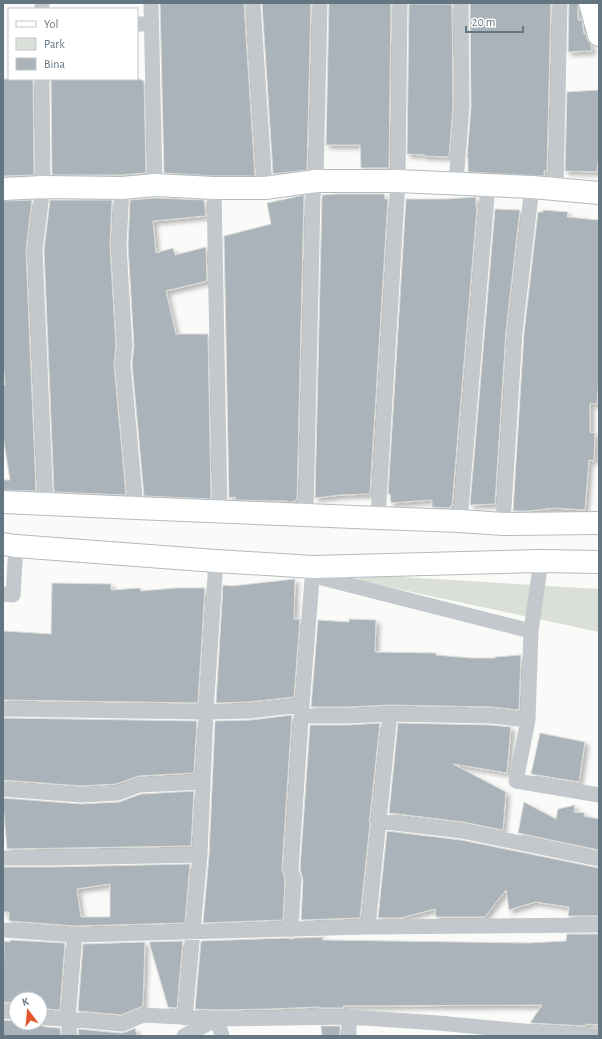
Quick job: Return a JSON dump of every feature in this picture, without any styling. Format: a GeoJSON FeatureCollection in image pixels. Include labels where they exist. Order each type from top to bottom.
{"type":"FeatureCollection","features":[{"type":"Feature","properties":{"kind":"main road"},"geometry":{"type":"LineString","coordinates":[[3,189],[43,187],[122,188],[155,185],[214,188],[265,188],[316,181],[398,180],[532,187],[599,193]]}},
{"type":"Feature","properties":{"kind":"main road"},"geometry":{"type":"LineString","coordinates":[[3,502],[220,512],[460,520],[503,524],[599,523]]}},
{"type":"Feature","properties":{"kind":"main road"},"geometry":{"type":"LineString","coordinates":[[10,545],[315,567],[541,561],[599,562]]}},
{"type":"Feature","properties":{"kind":"street"},"geometry":{"type":"LineString","coordinates":[[151,3],[144,24],[155,185]]}},
{"type":"Feature","properties":{"kind":"street"},"geometry":{"type":"LineString","coordinates":[[253,3],[265,188]]}},
{"type":"Feature","properties":{"kind":"street"},"geometry":{"type":"LineString","coordinates":[[306,515],[313,195],[316,181],[320,3]]}},
{"type":"Feature","properties":{"kind":"street"},"geometry":{"type":"LineString","coordinates":[[378,518],[398,180],[400,3]]}},
{"type":"Feature","properties":{"kind":"street"},"geometry":{"type":"LineString","coordinates":[[456,183],[462,108],[461,3]]}},
{"type":"Feature","properties":{"kind":"street"},"geometry":{"type":"LineString","coordinates":[[556,189],[560,3]]}},
{"type":"Feature","properties":{"kind":"street"},"geometry":{"type":"LineString","coordinates":[[42,80],[43,187],[35,250],[46,504]]}},
{"type":"Feature","properties":{"kind":"street"},"geometry":{"type":"LineString","coordinates":[[460,520],[488,185]]}},
{"type":"Feature","properties":{"kind":"street"},"geometry":{"type":"LineString","coordinates":[[503,524],[515,332],[532,187]]}},
{"type":"Feature","properties":{"kind":"street"},"geometry":{"type":"LineString","coordinates":[[122,188],[119,246],[125,346],[122,363],[136,508]]}},
{"type":"Feature","properties":{"kind":"street"},"geometry":{"type":"LineString","coordinates":[[214,188],[220,512]]}},
{"type":"Feature","properties":{"kind":"street"},"geometry":{"type":"LineString","coordinates":[[3,594],[13,595],[10,545]]}},
{"type":"Feature","properties":{"kind":"street"},"geometry":{"type":"LineString","coordinates":[[186,1018],[200,855],[206,712],[216,561]]}},
{"type":"Feature","properties":{"kind":"street"},"geometry":{"type":"LineString","coordinates":[[541,561],[531,631],[528,720],[516,781],[599,795]]}},
{"type":"Feature","properties":{"kind":"street"},"geometry":{"type":"LineString","coordinates":[[315,567],[322,578],[531,631]]}},
{"type":"Feature","properties":{"kind":"street"},"geometry":{"type":"LineString","coordinates":[[290,930],[294,879],[291,870],[302,711],[315,567]]}},
{"type":"Feature","properties":{"kind":"street"},"geometry":{"type":"LineString","coordinates":[[3,709],[206,712],[302,711],[348,716],[390,714],[491,716],[528,720]]}},
{"type":"Feature","properties":{"kind":"street"},"geometry":{"type":"LineString","coordinates":[[368,927],[390,714]]}},
{"type":"Feature","properties":{"kind":"street"},"geometry":{"type":"LineString","coordinates":[[3,789],[82,795],[118,793],[139,785],[203,782]]}},
{"type":"Feature","properties":{"kind":"street"},"geometry":{"type":"LineString","coordinates":[[378,822],[462,831],[599,858]]}},
{"type":"Feature","properties":{"kind":"street"},"geometry":{"type":"LineString","coordinates":[[3,858],[200,855]]}},
{"type":"Feature","properties":{"kind":"street"},"geometry":{"type":"LineString","coordinates":[[3,930],[75,935],[368,927],[599,925]]}},
{"type":"Feature","properties":{"kind":"street"},"geometry":{"type":"LineString","coordinates":[[70,1036],[68,1019],[75,935]]}},
{"type":"Feature","properties":{"kind":"street"},"geometry":{"type":"LineString","coordinates":[[48,1018],[122,1024],[143,1015],[217,1019],[349,1017],[438,1023],[475,1032],[594,1036]]}},
{"type":"Feature","properties":{"kind":"street"},"geometry":{"type":"LineString","coordinates":[[349,1017],[349,1036]]}},
{"type":"Feature","properties":{"kind":"street"},"geometry":{"type":"LineString","coordinates":[[184,1036],[217,1019]]}},
{"type":"Feature","properties":{"kind":"street"},"geometry":{"type":"LineString","coordinates":[[217,1019],[222,1036]]}},
{"type":"Feature","properties":{"kind":"green space"},"geometry":{"type":"Polygon","coordinates":[[[386,576],[599,589],[599,632],[351,579],[386,576]]]}},
{"type":"Feature","properties":{"kind":"building"},"geometry":{"type":"Polygon","coordinates":[[[160,3],[244,3],[255,176],[214,176],[164,173],[160,3]]]}},
{"type":"Feature","properties":{"kind":"building"},"geometry":{"type":"Polygon","coordinates":[[[262,3],[311,3],[307,170],[273,174],[262,3]]]}},
{"type":"Feature","properties":{"kind":"building"},"geometry":{"type":"Polygon","coordinates":[[[329,3],[391,3],[389,168],[361,168],[360,145],[326,145],[329,3]]]}},
{"type":"Feature","properties":{"kind":"building"},"geometry":{"type":"Polygon","coordinates":[[[470,3],[551,3],[547,171],[544,171],[544,176],[468,172],[467,158],[471,107],[470,3]]]}},
{"type":"Feature","properties":{"kind":"building"},"geometry":{"type":"Polygon","coordinates":[[[569,3],[578,3],[578,20],[582,20],[584,34],[586,34],[592,51],[568,52],[569,3]]]}},
{"type":"Feature","properties":{"kind":"building"},"geometry":{"type":"Polygon","coordinates":[[[409,4],[452,4],[453,107],[449,157],[407,154],[409,4]]]}},
{"type":"Feature","properties":{"kind":"building"},"geometry":{"type":"Polygon","coordinates":[[[3,79],[33,80],[34,175],[3,176],[3,79]]]}},
{"type":"Feature","properties":{"kind":"building"},"geometry":{"type":"Polygon","coordinates":[[[139,79],[144,81],[146,173],[122,175],[52,175],[51,80],[139,79]]]}},
{"type":"Feature","properties":{"kind":"building"},"geometry":{"type":"Polygon","coordinates":[[[599,90],[599,152],[597,172],[565,171],[567,92],[599,90]]]}},
{"type":"Feature","properties":{"kind":"building"},"geometry":{"type":"Polygon","coordinates":[[[384,194],[385,199],[388,199],[370,494],[315,498],[322,195],[384,194]]]}},
{"type":"Feature","properties":{"kind":"building"},"geometry":{"type":"Polygon","coordinates":[[[304,195],[297,500],[287,502],[235,500],[235,497],[229,498],[224,236],[271,224],[267,203],[304,195]]]}},
{"type":"Feature","properties":{"kind":"building"},"geometry":{"type":"Polygon","coordinates":[[[476,197],[477,208],[452,506],[450,506],[451,508],[432,507],[432,500],[391,503],[390,494],[388,494],[406,199],[476,197]]]}},
{"type":"Feature","properties":{"kind":"building"},"geometry":{"type":"Polygon","coordinates":[[[155,198],[204,200],[206,216],[153,221],[156,253],[173,248],[175,255],[206,247],[207,281],[166,291],[176,334],[208,334],[211,499],[144,496],[132,363],[134,346],[128,246],[130,200],[155,198]]]}},
{"type":"Feature","properties":{"kind":"building"},"geometry":{"type":"Polygon","coordinates":[[[32,200],[26,250],[36,491],[3,490],[3,480],[10,480],[3,436],[3,385],[5,385],[3,361],[3,201],[32,200]]]}},
{"type":"Feature","properties":{"kind":"building"},"geometry":{"type":"Polygon","coordinates":[[[50,200],[112,200],[110,246],[116,346],[114,364],[126,495],[54,492],[44,250],[50,200]]]}},
{"type":"Feature","properties":{"kind":"building"},"geometry":{"type":"Polygon","coordinates":[[[495,209],[520,210],[506,331],[495,504],[470,505],[495,209]]]}},
{"type":"Feature","properties":{"kind":"building"},"geometry":{"type":"Polygon","coordinates":[[[543,210],[568,212],[567,217],[599,220],[599,376],[597,404],[590,403],[590,432],[595,433],[594,461],[589,460],[585,510],[554,508],[513,511],[524,333],[538,212],[543,212],[543,210]]]}},
{"type":"Feature","properties":{"kind":"building"},"geometry":{"type":"Polygon","coordinates":[[[295,579],[294,619],[300,619],[294,697],[249,702],[216,703],[223,585],[232,586],[295,579]]]}},
{"type":"Feature","properties":{"kind":"building"},"geometry":{"type":"Polygon","coordinates":[[[52,583],[111,584],[111,590],[140,588],[141,591],[176,588],[205,588],[198,703],[3,700],[3,631],[51,634],[52,583]]]}},
{"type":"Feature","properties":{"kind":"building"},"geometry":{"type":"Polygon","coordinates":[[[349,619],[376,620],[375,652],[436,653],[436,655],[471,658],[495,658],[521,655],[519,710],[491,707],[390,705],[311,707],[318,620],[349,622],[349,619]]]}},
{"type":"Feature","properties":{"kind":"building"},"geometry":{"type":"Polygon","coordinates":[[[292,715],[282,869],[285,880],[283,920],[203,923],[209,856],[215,721],[251,720],[292,715]]]}},
{"type":"Feature","properties":{"kind":"building"},"geometry":{"type":"Polygon","coordinates":[[[3,718],[197,721],[194,773],[139,776],[116,784],[81,786],[3,780],[3,718]]]}},
{"type":"Feature","properties":{"kind":"building"},"geometry":{"type":"Polygon","coordinates":[[[380,723],[360,918],[301,920],[303,880],[300,869],[310,725],[380,723]]]}},
{"type":"Feature","properties":{"kind":"building"},"geometry":{"type":"Polygon","coordinates":[[[398,723],[490,725],[511,727],[507,773],[453,764],[506,792],[503,830],[463,822],[389,813],[398,723]]]}},
{"type":"Feature","properties":{"kind":"building"},"geometry":{"type":"Polygon","coordinates":[[[540,733],[585,742],[579,782],[531,774],[540,733]]]}},
{"type":"Feature","properties":{"kind":"building"},"geometry":{"type":"Polygon","coordinates":[[[194,791],[191,846],[7,849],[3,814],[3,798],[81,804],[119,802],[141,794],[194,791]]]}},
{"type":"Feature","properties":{"kind":"building"},"geometry":{"type":"Polygon","coordinates":[[[524,802],[556,819],[558,809],[575,805],[574,812],[585,813],[584,816],[599,819],[599,850],[518,833],[524,802]]]}},
{"type":"Feature","properties":{"kind":"building"},"geometry":{"type":"Polygon","coordinates":[[[387,831],[461,840],[599,868],[599,916],[568,916],[569,907],[535,902],[509,910],[506,890],[485,917],[436,917],[435,909],[401,918],[378,918],[387,831]]]}},
{"type":"Feature","properties":{"kind":"building"},"geometry":{"type":"Polygon","coordinates":[[[190,864],[185,923],[75,926],[9,921],[9,912],[3,912],[3,867],[190,864]],[[110,884],[77,889],[81,917],[110,917],[110,884]]]}},
{"type":"Feature","properties":{"kind":"building"},"geometry":{"type":"Polygon","coordinates":[[[567,934],[599,934],[599,1025],[586,1024],[586,1026],[530,1023],[542,1005],[343,1006],[343,1008],[195,1009],[201,941],[325,937],[322,938],[323,940],[528,943],[566,941],[567,934]]]}},
{"type":"Feature","properties":{"kind":"building"},"geometry":{"type":"Polygon","coordinates":[[[10,940],[65,943],[60,1010],[48,1009],[48,991],[8,991],[8,1002],[3,1002],[4,941],[10,942],[10,940]]]}},
{"type":"Feature","properties":{"kind":"building"},"geometry":{"type":"Polygon","coordinates":[[[183,941],[177,1008],[168,1007],[149,942],[183,941]]]}},
{"type":"Feature","properties":{"kind":"building"},"geometry":{"type":"Polygon","coordinates":[[[145,942],[143,1006],[121,1015],[78,1011],[83,944],[145,942]]]}},
{"type":"Feature","properties":{"kind":"building"},"geometry":{"type":"Polygon","coordinates":[[[3,1020],[8,1020],[8,1031],[48,1031],[48,1027],[60,1028],[61,1036],[3,1036],[3,1020]]]}},
{"type":"Feature","properties":{"kind":"building"},"geometry":{"type":"Polygon","coordinates":[[[321,1026],[340,1026],[340,1036],[322,1036],[321,1026]]]}},
{"type":"Feature","properties":{"kind":"building"},"geometry":{"type":"Polygon","coordinates":[[[135,1028],[137,1036],[79,1036],[78,1029],[121,1033],[135,1028]]]}}]}
